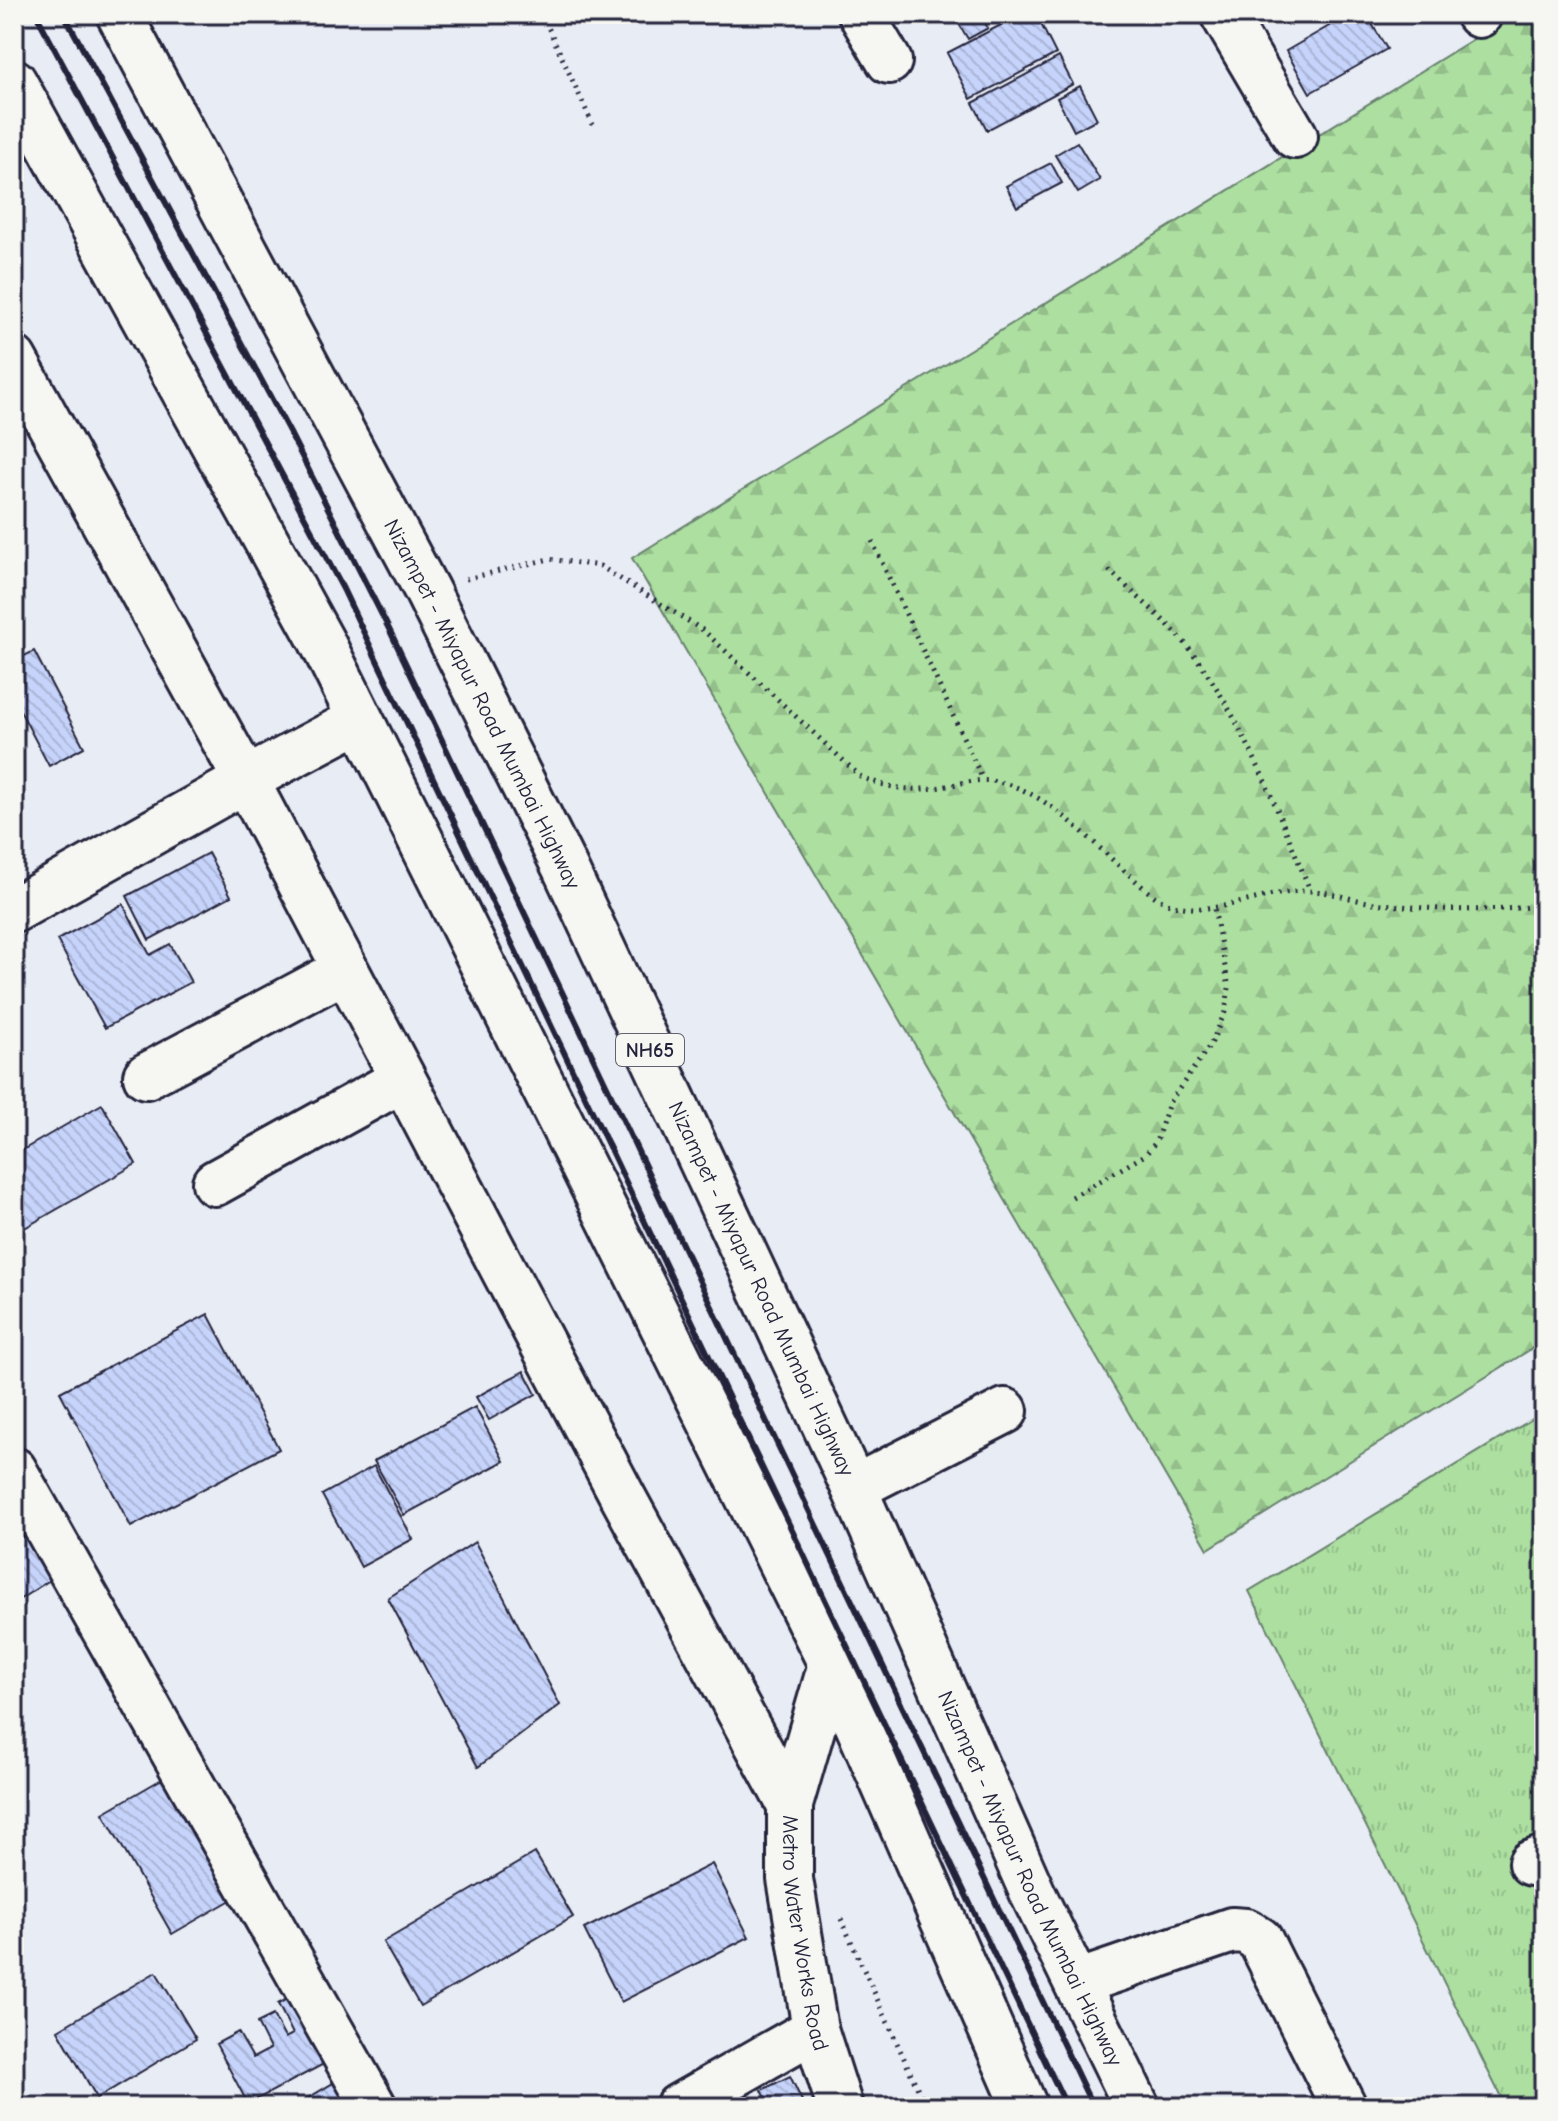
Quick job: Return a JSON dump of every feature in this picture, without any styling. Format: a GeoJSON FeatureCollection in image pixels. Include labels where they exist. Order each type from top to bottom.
{"type":"FeatureCollection","features":[{"type":"Feature","properties":{"kind":"main road","name":"Nizampet - Miyapur Road Mumbai Highway"},"geometry":{"type":"LineString","coordinates":[[119,14],[426,589],[564,866],[854,1488],[1033,1894],[1137,2107]]}},
{"type":"Feature","properties":{"kind":"main road"},"geometry":{"type":"LineString","coordinates":[[861,14],[889,61]]}},
{"type":"Feature","properties":{"kind":"main road"},"geometry":{"type":"LineString","coordinates":[[1223,14],[1295,136]]}},
{"type":"Feature","properties":{"kind":"main road"},"geometry":{"type":"LineString","coordinates":[[14,82],[321,640],[831,1664],[1025,2107]]}},
{"type":"Feature","properties":{"kind":"main road"},"geometry":{"type":"LineString","coordinates":[[14,359],[246,780],[623,1497],[790,1805]]}},
{"type":"Feature","properties":{"kind":"main road"},"geometry":{"type":"LineString","coordinates":[[14,910],[359,720]]}},
{"type":"Feature","properties":{"kind":"main road"},"geometry":{"type":"LineString","coordinates":[[146,1076],[345,970]]}},
{"type":"Feature","properties":{"kind":"main road"},"geometry":{"type":"LineString","coordinates":[[215,1183],[403,1079]]}},
{"type":"Feature","properties":{"kind":"main road"},"geometry":{"type":"LineString","coordinates":[[854,1488],[1005,1411]]}},
{"type":"Feature","properties":{"kind":"main road"},"geometry":{"type":"LineString","coordinates":[[14,1470],[374,2107]]}},
{"type":"Feature","properties":{"kind":"main road","name":"Metro Water Works Road"},"geometry":{"type":"LineString","coordinates":[[831,1664],[790,1805],[790,1879],[815,2029],[840,2107]]}},
{"type":"Feature","properties":{"kind":"main road"},"geometry":{"type":"LineString","coordinates":[[1077,1983],[1232,1930],[1246,1931],[1260,1940],[1344,2107]]}},
{"type":"Feature","properties":{"kind":"main road"},"geometry":{"type":"LineString","coordinates":[[678,2107],[815,2029]]}},
{"type":"Feature","properties":{"kind":"path"},"geometry":{"type":"LineString","coordinates":[[542,14],[593,125]]}},
{"type":"Feature","properties":{"kind":"path"},"geometry":{"type":"LineString","coordinates":[[872,541],[982,778]]}},
{"type":"Feature","properties":{"kind":"path"},"geometry":{"type":"LineString","coordinates":[[426,589],[549,559],[600,566],[704,631],[860,776],[884,787],[925,789],[982,778],[1015,787],[1055,811],[1164,902],[1192,909],[1214,908],[1267,896],[1310,891],[1373,903],[1456,910],[1506,910],[1544,905]]}},
{"type":"Feature","properties":{"kind":"path"},"geometry":{"type":"LineString","coordinates":[[1109,570],[1187,646],[1224,702],[1261,771],[1310,891]]}},
{"type":"Feature","properties":{"kind":"path"},"geometry":{"type":"LineString","coordinates":[[1072,1197],[1145,1155],[1156,1142],[1169,1103],[1211,1044],[1225,1012],[1229,988],[1214,908]]}},
{"type":"Feature","properties":{"kind":"path"},"geometry":{"type":"LineString","coordinates":[[836,1906],[926,2107]]}},
{"type":"Feature","properties":{"kind":"green space"},"geometry":{"type":"Polygon","coordinates":[[[1514,14],[1544,14],[1544,1341],[1208,1549],[632,558],[1514,14]]]}},
{"type":"Feature","properties":{"kind":"green space"},"geometry":{"type":"Polygon","coordinates":[[[1544,1412],[1544,2107],[1506,2107],[1249,1591],[1544,1412]]]}},
{"type":"Feature","properties":{"kind":"building"},"geometry":{"type":"Polygon","coordinates":[[[953,14],[980,14],[988,28],[968,39],[953,14]]]}},
{"type":"Feature","properties":{"kind":"building"},"geometry":{"type":"Polygon","coordinates":[[[1022,14],[1036,14],[1056,54],[971,99],[947,53],[1022,14]]]}},
{"type":"Feature","properties":{"kind":"building"},"geometry":{"type":"Polygon","coordinates":[[[1350,14],[1366,14],[1387,49],[1310,93],[1286,51],[1350,14]]]}},
{"type":"Feature","properties":{"kind":"building"},"geometry":{"type":"Polygon","coordinates":[[[1059,57],[1073,84],[987,130],[973,103],[1059,57]]]}},
{"type":"Feature","properties":{"kind":"building"},"geometry":{"type":"Polygon","coordinates":[[[1080,86],[1097,119],[1074,131],[1057,98],[1080,86]]]}},
{"type":"Feature","properties":{"kind":"building"},"geometry":{"type":"Polygon","coordinates":[[[1077,142],[1100,180],[1078,193],[1055,155],[1077,142]]]}},
{"type":"Feature","properties":{"kind":"building"},"geometry":{"type":"Polygon","coordinates":[[[1051,163],[1062,183],[1017,207],[1006,186],[1051,163]]]}},
{"type":"Feature","properties":{"kind":"building"},"geometry":{"type":"Polygon","coordinates":[[[34,651],[84,747],[49,766],[14,699],[14,661],[34,651]]]}},
{"type":"Feature","properties":{"kind":"building"},"geometry":{"type":"Polygon","coordinates":[[[208,853],[231,896],[149,940],[127,896],[208,853]]]}},
{"type":"Feature","properties":{"kind":"building"},"geometry":{"type":"Polygon","coordinates":[[[123,904],[150,955],[170,944],[191,982],[105,1028],[57,940],[123,904]]]}},
{"type":"Feature","properties":{"kind":"building"},"geometry":{"type":"Polygon","coordinates":[[[102,1104],[136,1164],[14,1234],[14,1155],[102,1104]]]}},
{"type":"Feature","properties":{"kind":"building"},"geometry":{"type":"Polygon","coordinates":[[[208,1314],[279,1449],[131,1527],[60,1392],[208,1314]]]}},
{"type":"Feature","properties":{"kind":"building"},"geometry":{"type":"Polygon","coordinates":[[[524,1371],[536,1394],[489,1420],[476,1397],[524,1371]]]}},
{"type":"Feature","properties":{"kind":"building"},"geometry":{"type":"Polygon","coordinates":[[[475,1407],[504,1461],[404,1515],[374,1461],[475,1407]]]}},
{"type":"Feature","properties":{"kind":"building"},"geometry":{"type":"Polygon","coordinates":[[[374,1466],[413,1539],[361,1567],[322,1495],[374,1466]]]}},
{"type":"Feature","properties":{"kind":"building"},"geometry":{"type":"Polygon","coordinates":[[[14,1515],[53,1578],[14,1603],[14,1515]]]}},
{"type":"Feature","properties":{"kind":"building"},"geometry":{"type":"Polygon","coordinates":[[[475,1542],[560,1705],[478,1767],[388,1598],[475,1542]]]}},
{"type":"Feature","properties":{"kind":"building"},"geometry":{"type":"Polygon","coordinates":[[[174,1772],[243,1893],[172,1934],[103,1813],[174,1772]]]}},
{"type":"Feature","properties":{"kind":"building"},"geometry":{"type":"Polygon","coordinates":[[[535,1853],[573,1917],[420,2006],[383,1942],[535,1853]]]}},
{"type":"Feature","properties":{"kind":"building"},"geometry":{"type":"Polygon","coordinates":[[[712,1864],[749,1937],[621,2002],[584,1929],[712,1864]]]}},
{"type":"Feature","properties":{"kind":"building"},"geometry":{"type":"Polygon","coordinates":[[[156,1972],[196,2039],[97,2098],[58,2030],[156,1972]]]}},
{"type":"Feature","properties":{"kind":"building"},"geometry":{"type":"Polygon","coordinates":[[[300,1992],[335,2058],[248,2104],[216,2044],[238,2032],[253,2058],[270,2049],[257,2023],[273,2015],[285,2038],[293,2034],[278,2004],[300,1992]]]}},
{"type":"Feature","properties":{"kind":"building"},"geometry":{"type":"Polygon","coordinates":[[[790,2076],[805,2107],[770,2107],[762,2090],[790,2076]]]}},
{"type":"Feature","properties":{"kind":"building"},"geometry":{"type":"Polygon","coordinates":[[[340,2079],[356,2107],[293,2107],[340,2079]]]}},
{"type":"Feature","properties":{"kind":"railway"},"geometry":{"type":"LineString","coordinates":[[36,14],[343,589],[1067,2107]]}},
{"type":"Feature","properties":{"kind":"railway"},"geometry":{"type":"LineString","coordinates":[[64,14],[291,435],[392,635],[1093,2107]]}}]}
